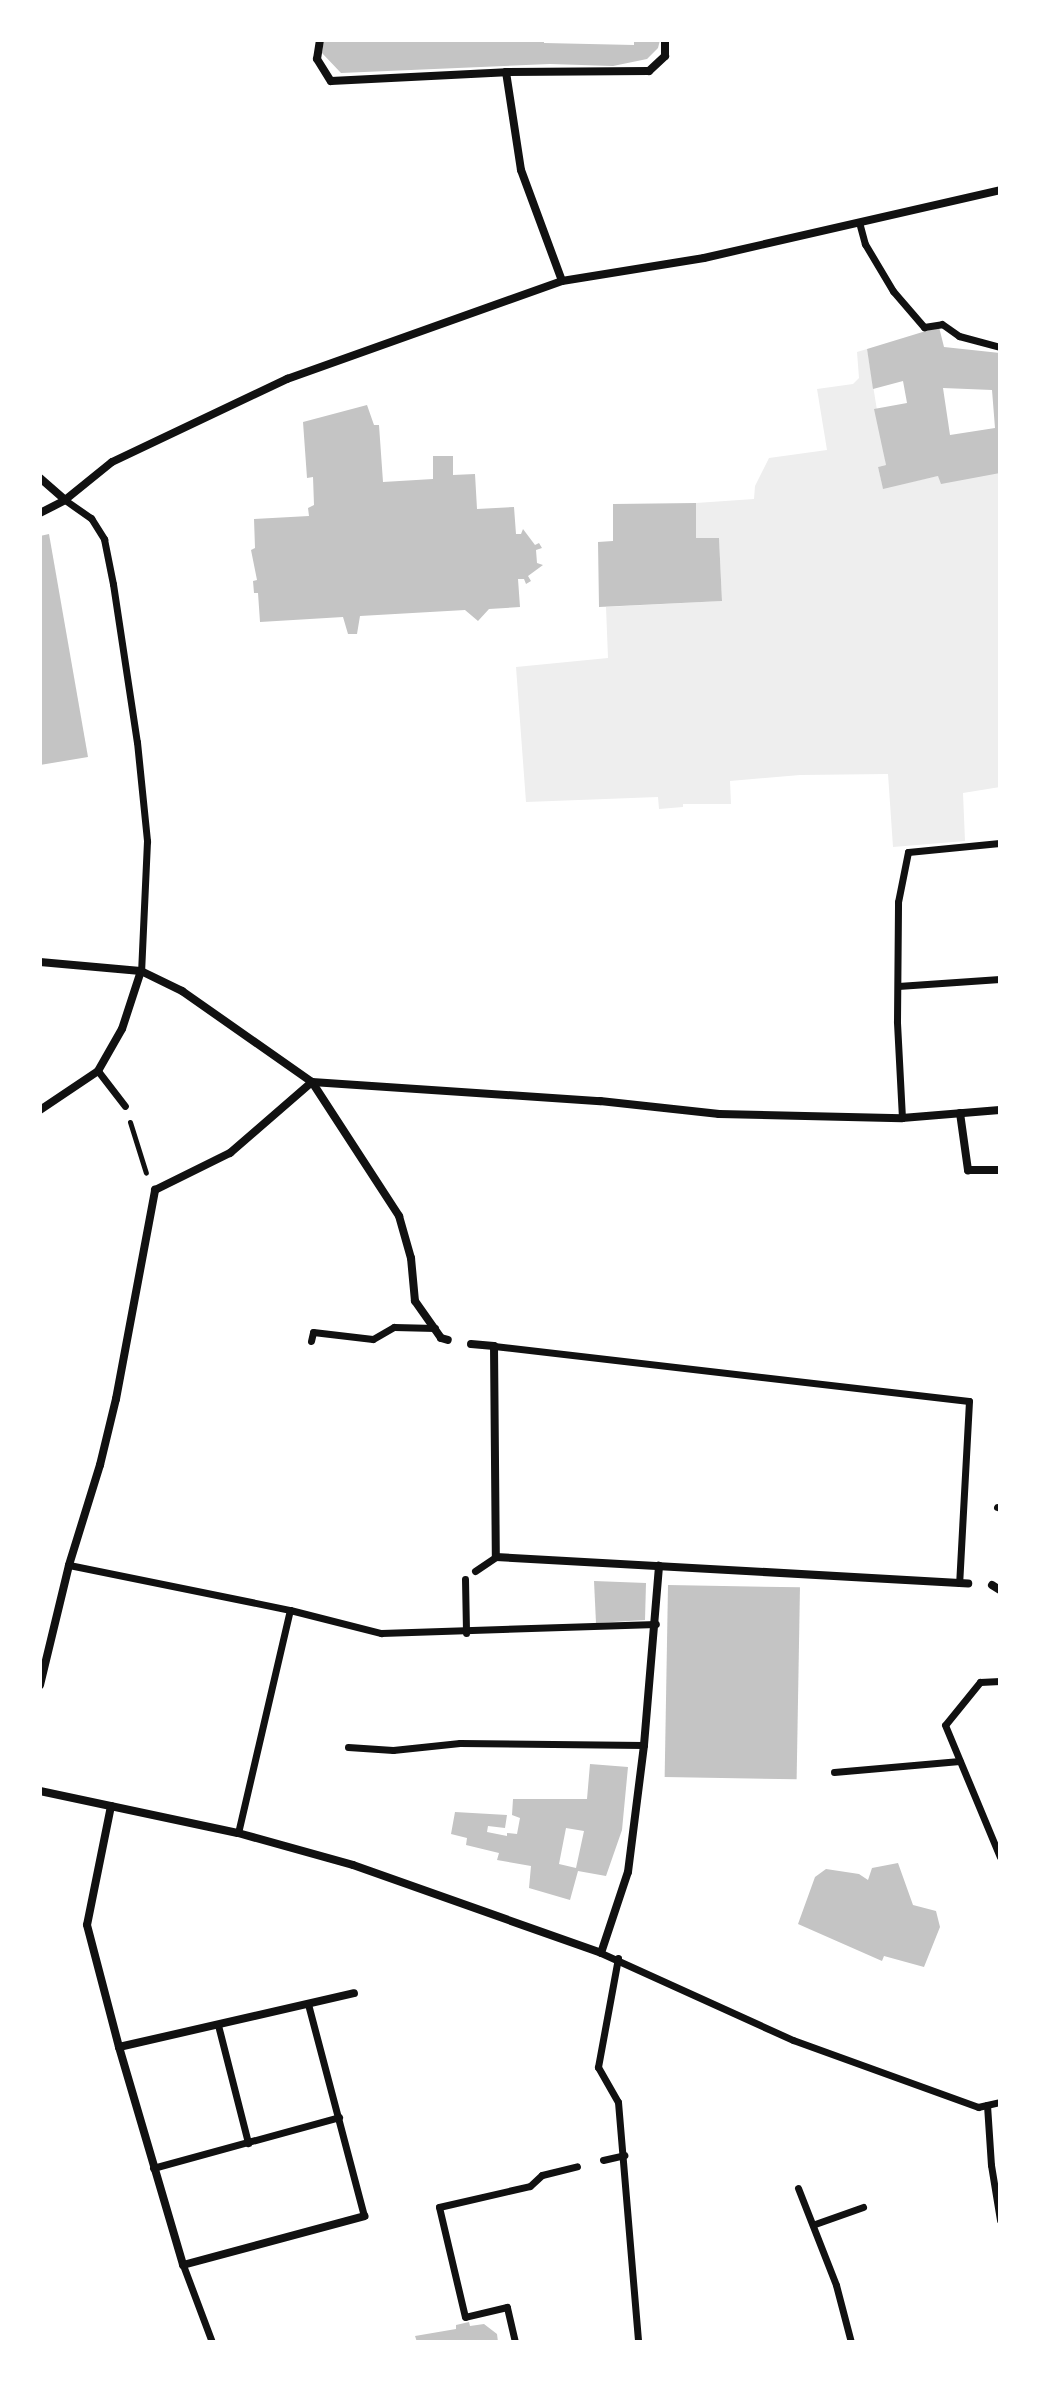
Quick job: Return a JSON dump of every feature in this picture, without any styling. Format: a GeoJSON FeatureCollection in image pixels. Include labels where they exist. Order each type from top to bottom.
{"type":"FeatureCollection","features":[{"type":"Feature","properties":{"kind":"street"},"geometry":{"type":"LineString","coordinates":[[320,40],[317,59],[331,81],[506,72],[649,71],[665,56],[665,40]]}},
{"type":"Feature","properties":{"kind":"street"},"geometry":{"type":"LineString","coordinates":[[506,72],[521,170],[562,281]]}},
{"type":"Feature","properties":{"kind":"street"},"geometry":{"type":"LineString","coordinates":[[40,513],[65,500],[112,462],[287,379],[562,281],[704,258],[1000,190]]}},
{"type":"Feature","properties":{"kind":"street"},"geometry":{"type":"LineString","coordinates":[[859,222],[865,244],[893,291],[924,327],[942,324],[959,336],[1000,347]]}},
{"type":"Feature","properties":{"kind":"street"},"geometry":{"type":"LineString","coordinates":[[40,478],[91,518],[104,539],[145,812],[147,891],[141,971],[122,1029],[98,1071],[40,1110]]}},
{"type":"Feature","properties":{"kind":"street"},"geometry":{"type":"LineString","coordinates":[[902,1118],[898,902],[908,852],[1000,843]]}},
{"type":"Feature","properties":{"kind":"street"},"geometry":{"type":"LineString","coordinates":[[40,962],[141,971],[182,991],[312,1082],[399,1216],[411,1258],[415,1301],[448,1340]]}},
{"type":"Feature","properties":{"kind":"street"},"geometry":{"type":"LineString","coordinates":[[898,986],[1000,979]]}},
{"type":"Feature","properties":{"kind":"street"},"geometry":{"type":"LineString","coordinates":[[98,1071],[125,1106]]}},
{"type":"Feature","properties":{"kind":"street"},"geometry":{"type":"LineString","coordinates":[[40,1685],[69,1565],[100,1465],[116,1399],[155,1190],[230,1153],[312,1082],[600,1101],[719,1114],[902,1118],[1000,1110]]}},
{"type":"Feature","properties":{"kind":"street"},"geometry":{"type":"LineString","coordinates":[[960,1113],[968,1170],[1000,1170]]}},
{"type":"Feature","properties":{"kind":"street"},"geometry":{"type":"LineString","coordinates":[[311,1341],[313,1332],[373,1339],[394,1327],[435,1328]]}},
{"type":"Feature","properties":{"kind":"street"},"geometry":{"type":"LineString","coordinates":[[471,1344],[969,1401],[963,1505],[963,1583],[496,1557],[475,1571]]}},
{"type":"Feature","properties":{"kind":"street"},"geometry":{"type":"LineString","coordinates":[[494,1346],[496,1557]]}},
{"type":"Feature","properties":{"kind":"street"},"geometry":{"type":"LineString","coordinates":[[963,1505],[973,1506]]}},
{"type":"Feature","properties":{"kind":"street"},"geometry":{"type":"LineString","coordinates":[[69,1565],[290,1610],[381,1633],[466,1633],[656,1624]]}},
{"type":"Feature","properties":{"kind":"street"},"geometry":{"type":"LineString","coordinates":[[601,1953],[628,1872],[644,1745],[659,1566]]}},
{"type":"Feature","properties":{"kind":"street"},"geometry":{"type":"LineString","coordinates":[[465,1579],[466,1633]]}},
{"type":"Feature","properties":{"kind":"street"},"geometry":{"type":"LineString","coordinates":[[238,1833],[290,1610]]}},
{"type":"Feature","properties":{"kind":"street"},"geometry":{"type":"LineString","coordinates":[[1000,1681],[980,1682],[945,1725],[1000,1857]]}},
{"type":"Feature","properties":{"kind":"street"},"geometry":{"type":"LineString","coordinates":[[348,1747],[393,1750],[460,1743],[644,1745]]}},
{"type":"Feature","properties":{"kind":"street"},"geometry":{"type":"LineString","coordinates":[[834,1772],[960,1761]]}},
{"type":"Feature","properties":{"kind":"street"},"geometry":{"type":"LineString","coordinates":[[40,1791],[238,1833],[353,1865],[618,1958],[793,2040],[978,2107],[1000,2102]]}},
{"type":"Feature","properties":{"kind":"street"},"geometry":{"type":"LineString","coordinates":[[111,1806],[87,1925],[153,2168],[183,2265],[212,2342]]}},
{"type":"Feature","properties":{"kind":"street"},"geometry":{"type":"LineString","coordinates":[[618,1958],[598,2067],[618,2102],[638,2342]]}},
{"type":"Feature","properties":{"kind":"street"},"geometry":{"type":"LineString","coordinates":[[119,2047],[354,1993]]}},
{"type":"Feature","properties":{"kind":"street"},"geometry":{"type":"LineString","coordinates":[[183,2265],[364,2216],[308,2004]]}},
{"type":"Feature","properties":{"kind":"street"},"geometry":{"type":"LineString","coordinates":[[218,2025],[248,2143]]}},
{"type":"Feature","properties":{"kind":"street"},"geometry":{"type":"LineString","coordinates":[[987,2105],[1000,2220]]}},
{"type":"Feature","properties":{"kind":"street"},"geometry":{"type":"LineString","coordinates":[[153,2168],[339,2117]]}},
{"type":"Feature","properties":{"kind":"street"},"geometry":{"type":"LineString","coordinates":[[603,2160],[624,2155]]}},
{"type":"Feature","properties":{"kind":"street"},"geometry":{"type":"LineString","coordinates":[[515,2342],[507,2307],[465,2317],[439,2207],[530,2186],[542,2175],[577,2166]]}},
{"type":"Feature","properties":{"kind":"street"},"geometry":{"type":"LineString","coordinates":[[798,2188],[815,2224],[836,2285],[851,2342]]}},
{"type":"Feature","properties":{"kind":"street"},"geometry":{"type":"LineString","coordinates":[[815,2224],[863,2207]]}},
{"type":"Feature","properties":{"kind":"path"},"geometry":{"type":"LineString","coordinates":[[125,1106],[147,1176],[155,1190]]}},
{"type":"Feature","properties":{"kind":"shaded area"},"geometry":{"type":"Polygon","coordinates":[[[867,349],[886,465],[878,467],[883,488],[938,476],[1000,473],[1000,787],[963,793],[965,841],[893,847],[888,774],[800,775],[730,781],[731,804],[683,804],[683,807],[659,809],[658,797],[526,802],[516,667],[608,658],[606,607],[722,601],[719,538],[696,538],[696,503],[754,499],[755,486],[769,458],[827,450],[817,389],[853,384],[859,378],[857,352],[867,349]]]}},
{"type":"Feature","properties":{"kind":"building"},"geometry":{"type":"Polygon","coordinates":[[[324,40],[544,40],[544,43],[634,45],[634,40],[660,40],[658,48],[647,59],[613,66],[550,64],[341,73],[322,53],[324,40]]]}},
{"type":"Feature","properties":{"kind":"building"},"geometry":{"type":"Polygon","coordinates":[[[939,327],[944,347],[1000,353],[1000,473],[941,484],[938,476],[883,489],[878,467],[886,465],[874,409],[907,403],[903,381],[873,389],[867,349],[939,327]],[[943,388],[950,435],[995,428],[992,390],[943,388]]]}},
{"type":"Feature","properties":{"kind":"building"},"geometry":{"type":"Polygon","coordinates":[[[367,405],[374,425],[379,425],[383,482],[433,479],[433,456],[453,456],[453,475],[475,474],[477,509],[514,507],[516,534],[521,534],[523,529],[535,545],[539,543],[542,548],[536,550],[537,563],[543,565],[528,576],[531,581],[526,584],[524,579],[518,579],[520,607],[489,609],[478,621],[465,610],[360,616],[357,634],[348,634],[343,617],[260,622],[251,550],[255,548],[254,519],[309,516],[308,508],[314,505],[313,477],[307,478],[303,422],[367,405]]]}},
{"type":"Feature","properties":{"kind":"building"},"geometry":{"type":"Polygon","coordinates":[[[696,503],[696,538],[719,538],[722,601],[599,607],[598,542],[613,541],[613,504],[696,503]]]}},
{"type":"Feature","properties":{"kind":"building"},"geometry":{"type":"Polygon","coordinates":[[[49,534],[88,757],[40,765],[40,536],[49,534]]]}},
{"type":"Feature","properties":{"kind":"building"},"geometry":{"type":"Polygon","coordinates":[[[594,1581],[646,1583],[645,1620],[596,1623],[594,1581]]]}},
{"type":"Feature","properties":{"kind":"building"},"geometry":{"type":"Polygon","coordinates":[[[668,1585],[800,1587],[797,1779],[665,1777],[668,1585]]]}},
{"type":"Feature","properties":{"kind":"building"},"geometry":{"type":"Polygon","coordinates":[[[590,1764],[628,1767],[622,1830],[606,1876],[578,1871],[570,1900],[529,1888],[531,1866],[497,1860],[499,1853],[466,1845],[467,1838],[451,1834],[455,1812],[507,1815],[505,1828],[488,1826],[487,1832],[507,1836],[507,1833],[517,1834],[520,1818],[512,1815],[513,1799],[587,1799],[590,1764]],[[566,1828],[559,1864],[576,1868],[584,1831],[566,1828]]]}},
{"type":"Feature","properties":{"kind":"building"},"geometry":{"type":"Polygon","coordinates":[[[898,1863],[913,1905],[936,1911],[940,1927],[924,1967],[884,1956],[882,1961],[798,1924],[815,1877],[826,1869],[859,1874],[868,1880],[872,1868],[898,1863]]]}},
{"type":"Feature","properties":{"kind":"building"},"geometry":{"type":"Polygon","coordinates":[[[469,2322],[470,2326],[484,2324],[497,2334],[498,2342],[417,2342],[415,2336],[456,2329],[456,2325],[469,2322]]]}}]}
